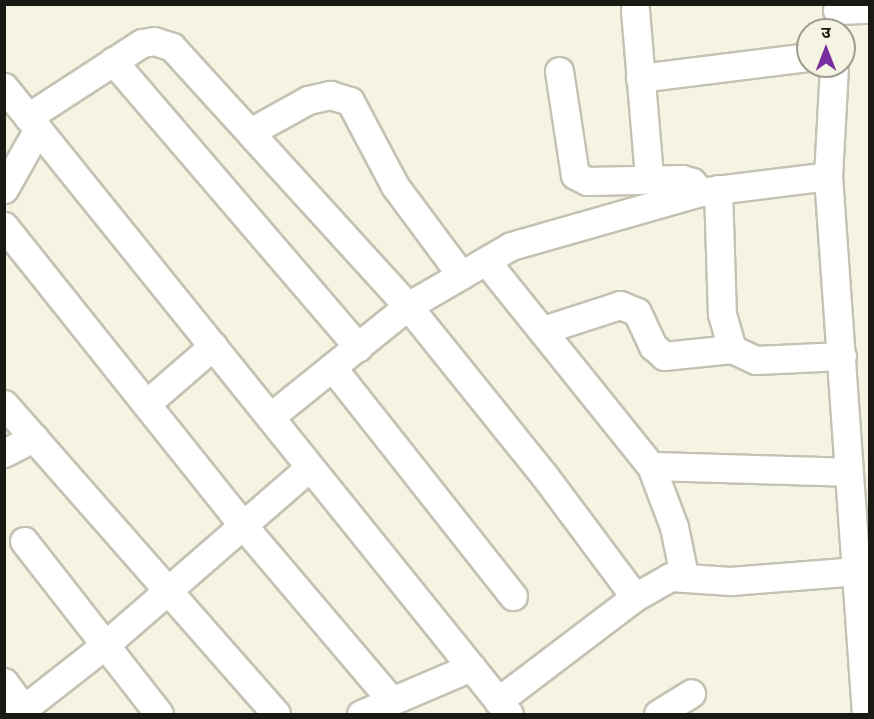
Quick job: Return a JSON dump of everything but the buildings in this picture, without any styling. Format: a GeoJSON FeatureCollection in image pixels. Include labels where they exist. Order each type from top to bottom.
{"type":"FeatureCollection","features":[{"type":"Feature","properties":{"kind":"street"},"geometry":{"type":"LineString","coordinates":[[837,15],[870,9]]}},
{"type":"Feature","properties":{"kind":"street"},"geometry":{"type":"LineString","coordinates":[[635,10],[649,178]]}},
{"type":"Feature","properties":{"kind":"street"},"geometry":{"type":"LineString","coordinates":[[4,189],[33,123],[113,61],[142,43],[164,42],[250,132],[408,306],[544,475],[635,597]]}},
{"type":"Feature","properties":{"kind":"street"},"geometry":{"type":"LineString","coordinates":[[640,78],[796,58]]}},
{"type":"Feature","properties":{"kind":"street"},"geometry":{"type":"LineString","coordinates":[[113,61],[358,347]]}},
{"type":"Feature","properties":{"kind":"street"},"geometry":{"type":"LineString","coordinates":[[558,71],[575,175],[587,181],[682,178],[709,190]]}},
{"type":"Feature","properties":{"kind":"street"},"geometry":{"type":"LineString","coordinates":[[833,78],[828,176],[849,472],[862,571],[866,714]]}},
{"type":"Feature","properties":{"kind":"street"},"geometry":{"type":"LineString","coordinates":[[4,87],[503,708],[635,597],[657,582],[684,575],[731,581],[862,571]]}},
{"type":"Feature","properties":{"kind":"street"},"geometry":{"type":"LineString","coordinates":[[250,132],[308,100],[330,95],[350,101],[394,186],[461,275]]}},
{"type":"Feature","properties":{"kind":"street"},"geometry":{"type":"LineString","coordinates":[[270,417],[408,306],[511,246],[709,190],[828,176]]}},
{"type":"Feature","properties":{"kind":"street"},"geometry":{"type":"LineString","coordinates":[[709,190],[722,314],[732,349]]}},
{"type":"Feature","properties":{"kind":"street"},"geometry":{"type":"LineString","coordinates":[[4,226],[241,523],[392,701]]}},
{"type":"Feature","properties":{"kind":"street"},"geometry":{"type":"LineString","coordinates":[[486,261],[651,466],[674,527],[684,575]]}},
{"type":"Feature","properties":{"kind":"street"},"geometry":{"type":"LineString","coordinates":[[543,330],[620,305],[637,312],[653,345],[664,356],[732,349],[756,360],[842,356]]}},
{"type":"Feature","properties":{"kind":"street"},"geometry":{"type":"LineString","coordinates":[[146,404],[213,346]]}},
{"type":"Feature","properties":{"kind":"street"},"geometry":{"type":"LineString","coordinates":[[333,367],[513,596]]}},
{"type":"Feature","properties":{"kind":"street"},"geometry":{"type":"LineString","coordinates":[[4,404],[276,714]]}},
{"type":"Feature","properties":{"kind":"street"},"geometry":{"type":"LineString","coordinates":[[4,453],[34,438]]}},
{"type":"Feature","properties":{"kind":"street"},"geometry":{"type":"LineString","coordinates":[[651,466],[849,472]]}},
{"type":"Feature","properties":{"kind":"street"},"geometry":{"type":"LineString","coordinates":[[4,682],[23,713],[105,645],[241,523],[310,467]]}},
{"type":"Feature","properties":{"kind":"street"},"geometry":{"type":"LineString","coordinates":[[24,541],[156,713]]}},
{"type":"Feature","properties":{"kind":"street"},"geometry":{"type":"LineString","coordinates":[[361,714],[471,667]]}},
{"type":"Feature","properties":{"kind":"street"},"geometry":{"type":"LineString","coordinates":[[658,714],[691,693]]}}]}
